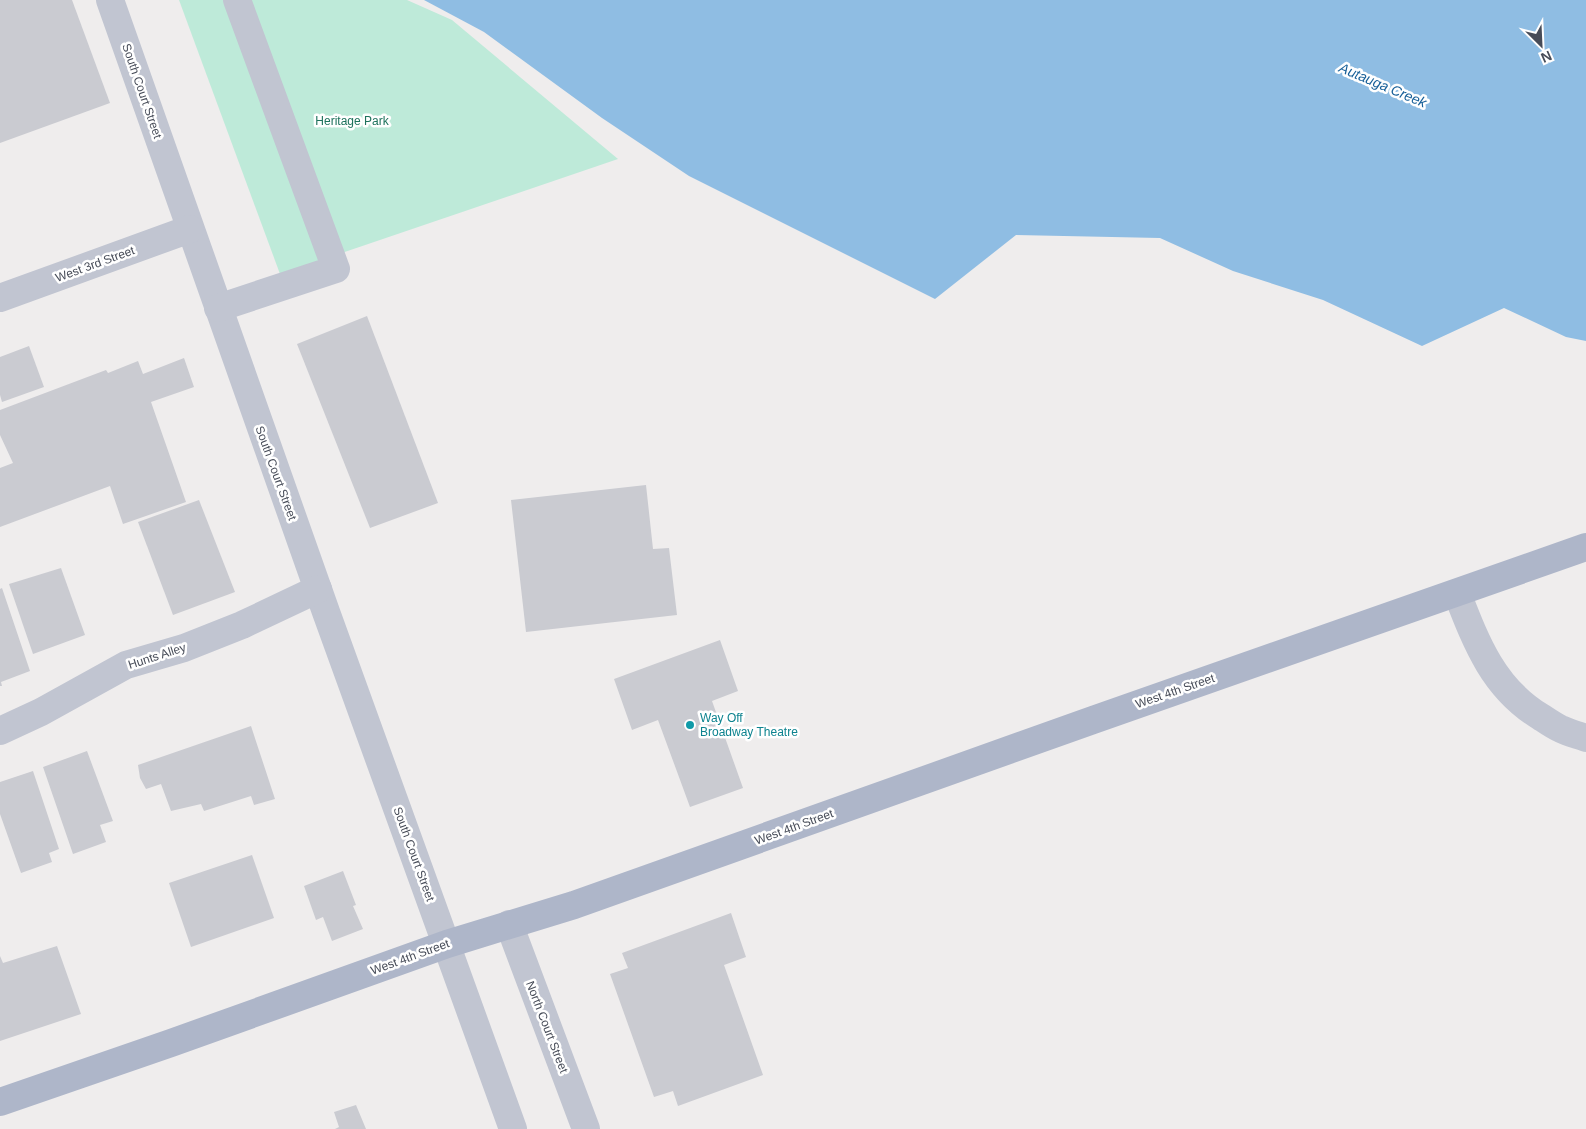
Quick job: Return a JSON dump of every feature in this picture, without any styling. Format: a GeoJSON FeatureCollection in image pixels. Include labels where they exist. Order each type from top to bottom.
{"type":"FeatureCollection","features":[{"type":"Feature","properties":{"kind":"main road","name":"West 4th Street"},"geometry":{"type":"LineString","coordinates":[[0,1102],[447,944],[574,905],[1083,723],[1586,547]]}},
{"type":"Feature","properties":{"kind":"street","name":"South Court Street"},"geometry":{"type":"LineString","coordinates":[[110,0],[318,589],[447,944]]}},
{"type":"Feature","properties":{"kind":"street"},"geometry":{"type":"LineString","coordinates":[[218,308],[336,269],[237,0]]}},
{"type":"Feature","properties":{"kind":"street","name":"West 3rd Street"},"geometry":{"type":"LineString","coordinates":[[0,298],[190,229]]}},
{"type":"Feature","properties":{"kind":"street","name":"Hunts Alley"},"geometry":{"type":"LineString","coordinates":[[0,731],[41,712],[126,665],[184,648],[242,625],[318,589]]}},
{"type":"Feature","properties":{"kind":"street"},"geometry":{"type":"LineString","coordinates":[[1457,593],[1487,662],[1505,687],[1527,709],[1560,729],[1586,738]]}},
{"type":"Feature","properties":{"kind":"street","name":"North Court Street"},"geometry":{"type":"LineString","coordinates":[[509,924],[586,1129]]}},
{"type":"Feature","properties":{"kind":"street"},"geometry":{"type":"LineString","coordinates":[[447,944],[514,1129]]}},
{"type":"Feature","properties":{"kind":"green space","name":"Heritage Park"},"geometry":{"type":"Polygon","coordinates":[[[179,0],[407,0],[452,20],[618,159],[280,274],[179,0]]]}},
{"type":"Feature","properties":{"kind":"water","name":"Autauga Creek"},"geometry":{"type":"Polygon","coordinates":[[[424,0],[1586,0],[1586,341],[1566,337],[1504,308],[1422,346],[1323,300],[1233,271],[1160,238],[1016,235],[935,299],[689,176],[602,118],[484,32],[424,0]]]}},
{"type":"Feature","properties":{"kind":"building"},"geometry":{"type":"Polygon","coordinates":[[[0,0],[72,0],[110,103],[0,143],[0,0]]]}},
{"type":"Feature","properties":{"kind":"building"},"geometry":{"type":"Polygon","coordinates":[[[367,316],[438,503],[370,528],[297,344],[367,316]]]}},
{"type":"Feature","properties":{"kind":"building"},"geometry":{"type":"Polygon","coordinates":[[[29,346],[44,387],[2,402],[0,395],[0,357],[29,346]]]}},
{"type":"Feature","properties":{"kind":"building"},"geometry":{"type":"Polygon","coordinates":[[[184,358],[194,387],[151,402],[186,502],[123,524],[110,486],[0,527],[0,468],[13,463],[0,435],[0,410],[106,370],[108,373],[138,361],[143,374],[184,358]]]}},
{"type":"Feature","properties":{"kind":"building"},"geometry":{"type":"Polygon","coordinates":[[[646,485],[653,549],[669,548],[677,615],[526,632],[511,500],[646,485]]]}},
{"type":"Feature","properties":{"kind":"building"},"geometry":{"type":"Polygon","coordinates":[[[199,500],[235,592],[173,615],[138,522],[199,500]]]}},
{"type":"Feature","properties":{"kind":"building"},"geometry":{"type":"Polygon","coordinates":[[[61,568],[85,635],[33,654],[9,584],[61,568]]]}},
{"type":"Feature","properties":{"kind":"building"},"geometry":{"type":"Polygon","coordinates":[[[2,588],[30,671],[1,682],[2,686],[0,686],[0,589],[2,588]]]}},
{"type":"Feature","properties":{"kind":"building","name":"Way Off Broadway Theatre"},"geometry":{"type":"Polygon","coordinates":[[[720,640],[738,691],[712,701],[743,788],[690,807],[658,720],[632,730],[614,679],[720,640]]]}},
{"type":"Feature","properties":{"kind":"building"},"geometry":{"type":"Polygon","coordinates":[[[251,726],[275,799],[254,805],[251,796],[204,811],[201,804],[171,811],[161,784],[146,789],[140,778],[138,765],[251,726]]]}},
{"type":"Feature","properties":{"kind":"building"},"geometry":{"type":"Polygon","coordinates":[[[87,751],[113,821],[100,825],[106,842],[73,854],[43,767],[87,751]]]}},
{"type":"Feature","properties":{"kind":"building"},"geometry":{"type":"Polygon","coordinates":[[[33,771],[59,849],[49,853],[52,862],[21,873],[0,814],[0,782],[33,771]]]}},
{"type":"Feature","properties":{"kind":"building"},"geometry":{"type":"Polygon","coordinates":[[[252,855],[274,918],[191,947],[169,883],[252,855]]]}},
{"type":"Feature","properties":{"kind":"building"},"geometry":{"type":"Polygon","coordinates":[[[343,871],[356,905],[353,906],[363,929],[332,941],[323,917],[316,920],[304,886],[343,871]]]}},
{"type":"Feature","properties":{"kind":"building"},"geometry":{"type":"Polygon","coordinates":[[[731,913],[746,957],[724,965],[763,1075],[678,1106],[673,1091],[654,1097],[610,974],[628,968],[622,953],[731,913]]]}},
{"type":"Feature","properties":{"kind":"building"},"geometry":{"type":"Polygon","coordinates":[[[57,946],[81,1014],[0,1041],[0,956],[3,963],[57,946]]]}},
{"type":"Feature","properties":{"kind":"building"},"geometry":{"type":"Polygon","coordinates":[[[356,1105],[366,1129],[335,1129],[339,1127],[334,1112],[356,1105]]]}},
{"type":"Feature","properties":{"kind":"place","name":"Way Off Broadway Theatre"},"geometry":{"type":"Point","coordinates":[690,725]}}]}
